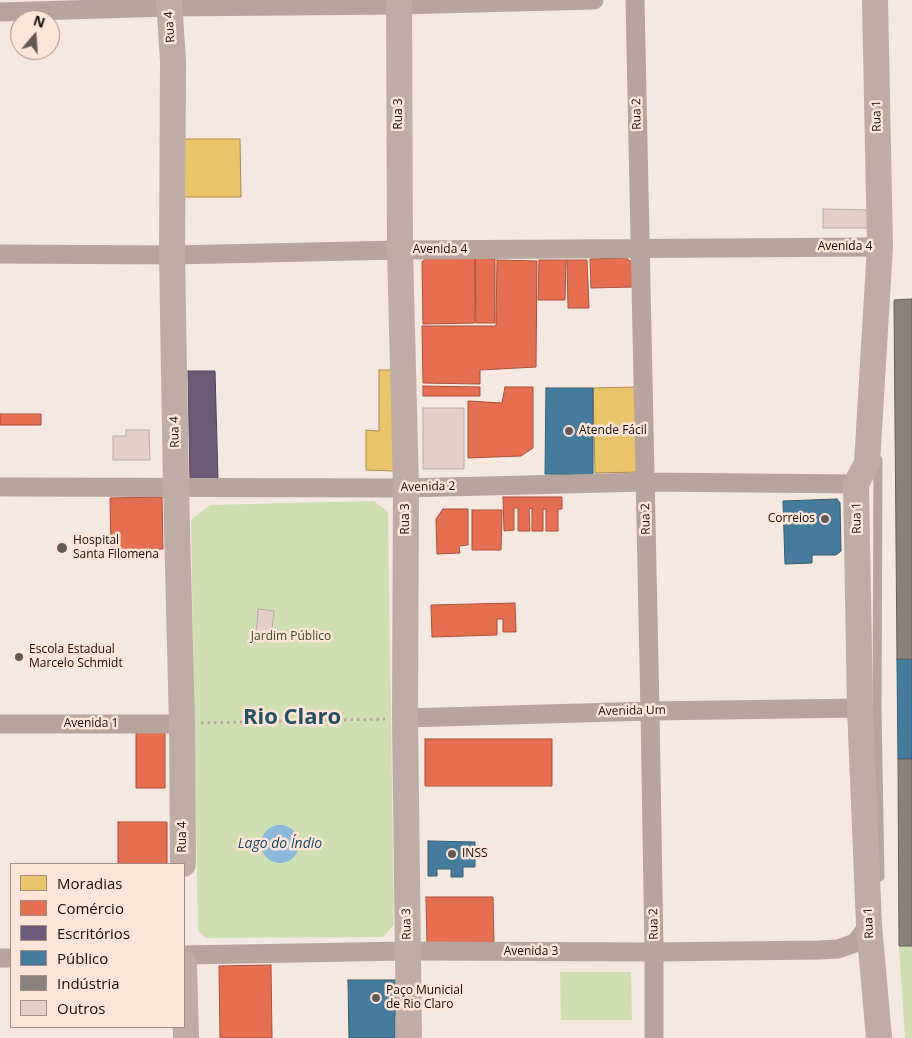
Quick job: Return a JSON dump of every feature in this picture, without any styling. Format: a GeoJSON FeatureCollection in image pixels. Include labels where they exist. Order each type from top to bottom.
{"type":"FeatureCollection","features":[{"type":"Feature","properties":{"kind":"main road","name":"Rua 1"},"geometry":{"type":"LineString","coordinates":[[875,0],[880,247],[867,463],[856,484],[860,708],[874,926],[872,962],[879,1038]]}},
{"type":"Feature","properties":{"kind":"main road","name":"Rua 3"},"geometry":{"type":"LineString","coordinates":[[399,2],[400,250],[406,488],[405,718],[409,1038]]}},
{"type":"Feature","properties":{"kind":"main road","name":"Rua 4"},"geometry":{"type":"LineString","coordinates":[[169,4],[173,61],[172,255],[182,724],[183,863]]}},
{"type":"Feature","properties":{"kind":"main road"},"geometry":{"type":"LineString","coordinates":[[185,1001],[186,1038]]}},
{"type":"Feature","properties":{"kind":"street"},"geometry":{"type":"LineString","coordinates":[[0,12],[169,4],[594,0]]}},
{"type":"Feature","properties":{"kind":"street","name":"Rua 2"},"geometry":{"type":"LineString","coordinates":[[635,0],[650,710],[654,1038]]}},
{"type":"Feature","properties":{"kind":"street","name":"Avenida 4"},"geometry":{"type":"LineString","coordinates":[[0,254],[172,255],[400,250],[880,247]]}},
{"type":"Feature","properties":{"kind":"street","name":"Avenida 2"},"geometry":{"type":"LineString","coordinates":[[0,487],[406,488],[645,482],[856,484]]}},
{"type":"Feature","properties":{"kind":"street","name":"Avenida Um"},"geometry":{"type":"LineString","coordinates":[[405,718],[650,710],[860,708]]}},
{"type":"Feature","properties":{"kind":"street","name":"Avenida 1"},"geometry":{"type":"LineString","coordinates":[[0,724],[182,724]]}},
{"type":"Feature","properties":{"kind":"street","name":"Avenida 3"},"geometry":{"type":"LineString","coordinates":[[185,955],[408,951],[654,952],[838,949],[855,943],[874,926]]}},
{"type":"Feature","properties":{"kind":"lane"},"geometry":{"type":"LineString","coordinates":[[876,301],[881,316],[878,432]]}},
{"type":"Feature","properties":{"kind":"lane"},"geometry":{"type":"LineString","coordinates":[[878,452],[877,710],[880,889]]}},
{"type":"Feature","properties":{"kind":"path"},"geometry":{"type":"LineString","coordinates":[[182,724],[405,718]]}},
{"type":"Feature","properties":{"kind":"green space","name":"Jardim Público"},"geometry":{"type":"Polygon","coordinates":[[[374,501],[388,512],[394,925],[383,937],[206,938],[198,931],[191,520],[210,505],[374,501]]]}},
{"type":"Feature","properties":{"kind":"green space"},"geometry":{"type":"Polygon","coordinates":[[[899,946],[912,946],[912,1038],[905,1038],[899,946]]]}},
{"type":"Feature","properties":{"kind":"green space"},"geometry":{"type":"Polygon","coordinates":[[[560,972],[631,972],[632,1020],[561,1020],[560,972]]]}},
{"type":"Feature","properties":{"kind":"water","name":"Lago do Índio"},"geometry":{"type":"Polygon","coordinates":[[[280,825],[293,831],[299,844],[293,857],[280,863],[267,857],[261,844],[267,831],[280,825]]]}},
{"type":"Feature","properties":{"kind":"building: Moradias"},"geometry":{"type":"Polygon","coordinates":[[[181,139],[240,139],[241,197],[182,197],[181,139]]]}},
{"type":"Feature","properties":{"kind":"building: Moradias"},"geometry":{"type":"Polygon","coordinates":[[[379,370],[397,370],[396,471],[366,470],[366,430],[379,431],[379,370]]]}},
{"type":"Feature","properties":{"kind":"building: Moradias"},"geometry":{"type":"Polygon","coordinates":[[[636,387],[639,472],[595,473],[593,388],[636,387]]]}},
{"type":"Feature","properties":{"kind":"building: Comércio"},"geometry":{"type":"Polygon","coordinates":[[[426,258],[475,258],[475,323],[423,324],[422,262],[426,258]]]}},
{"type":"Feature","properties":{"kind":"building: Comércio"},"geometry":{"type":"Polygon","coordinates":[[[475,258],[495,259],[495,323],[476,323],[475,258]]]}},
{"type":"Feature","properties":{"kind":"building: Comércio"},"geometry":{"type":"Polygon","coordinates":[[[626,258],[632,262],[633,287],[591,288],[590,259],[626,258]]]}},
{"type":"Feature","properties":{"kind":"building: Comércio"},"geometry":{"type":"Polygon","coordinates":[[[497,260],[537,261],[536,367],[480,370],[480,384],[423,383],[422,326],[496,326],[497,260]]]}},
{"type":"Feature","properties":{"kind":"building: Comércio"},"geometry":{"type":"Polygon","coordinates":[[[539,260],[566,260],[565,300],[538,300],[539,260]]]}},
{"type":"Feature","properties":{"kind":"building: Comércio"},"geometry":{"type":"Polygon","coordinates":[[[567,260],[587,260],[589,308],[568,308],[567,260]]]}},
{"type":"Feature","properties":{"kind":"building: Comércio"},"geometry":{"type":"Polygon","coordinates":[[[423,386],[480,387],[480,396],[423,396],[423,386]]]}},
{"type":"Feature","properties":{"kind":"building: Comércio"},"geometry":{"type":"Polygon","coordinates":[[[505,387],[533,387],[533,448],[521,456],[468,458],[468,401],[502,403],[505,387]]]}},
{"type":"Feature","properties":{"kind":"building: Comércio"},"geometry":{"type":"Polygon","coordinates":[[[0,414],[41,414],[41,425],[0,425],[0,414]]]}},
{"type":"Feature","properties":{"kind":"building: Comércio"},"geometry":{"type":"Polygon","coordinates":[[[162,497],[163,549],[111,550],[110,498],[162,497]]]}},
{"type":"Feature","properties":{"kind":"building: Comércio"},"geometry":{"type":"Polygon","coordinates":[[[503,497],[562,497],[562,509],[558,509],[558,531],[546,531],[546,509],[543,509],[543,531],[532,531],[532,508],[529,509],[530,531],[518,531],[518,508],[514,508],[514,530],[504,531],[503,497]]]}},
{"type":"Feature","properties":{"kind":"building: Comércio"},"geometry":{"type":"Polygon","coordinates":[[[443,509],[468,509],[468,545],[459,546],[460,553],[437,554],[436,519],[443,509]]]}},
{"type":"Feature","properties":{"kind":"building: Comércio"},"geometry":{"type":"Polygon","coordinates":[[[472,510],[502,510],[501,550],[472,550],[472,510]]]}},
{"type":"Feature","properties":{"kind":"building: Comércio"},"geometry":{"type":"Polygon","coordinates":[[[515,603],[516,632],[503,632],[503,619],[497,619],[497,635],[432,637],[431,605],[515,603]]]}},
{"type":"Feature","properties":{"kind":"building: Comércio"},"geometry":{"type":"Polygon","coordinates":[[[136,732],[165,732],[165,788],[136,788],[136,732]]]}},
{"type":"Feature","properties":{"kind":"building: Comércio"},"geometry":{"type":"Polygon","coordinates":[[[425,739],[552,739],[552,786],[425,786],[425,739]]]}},
{"type":"Feature","properties":{"kind":"building: Comércio"},"geometry":{"type":"Polygon","coordinates":[[[118,822],[167,822],[167,863],[118,863],[118,822]]]}},
{"type":"Feature","properties":{"kind":"building: Comércio"},"geometry":{"type":"Polygon","coordinates":[[[426,897],[493,897],[494,945],[427,945],[426,897]]]}},
{"type":"Feature","properties":{"kind":"building: Comércio"},"geometry":{"type":"Polygon","coordinates":[[[271,965],[272,1038],[220,1038],[219,966],[271,965]]]}},
{"type":"Feature","properties":{"kind":"building: Escritórios"},"geometry":{"type":"Polygon","coordinates":[[[188,371],[215,371],[218,480],[190,481],[188,371]]]}},
{"type":"Feature","properties":{"kind":"building: Público","name":"Atende Fácil"},"geometry":{"type":"Polygon","coordinates":[[[546,388],[593,388],[593,475],[545,474],[546,388]]]}},
{"type":"Feature","properties":{"kind":"building: Público"},"geometry":{"type":"Polygon","coordinates":[[[837,499],[840,503],[841,551],[836,555],[812,555],[812,563],[785,564],[783,501],[837,499]]]}},
{"type":"Feature","properties":{"kind":"building: Público"},"geometry":{"type":"Polygon","coordinates":[[[897,659],[912,659],[912,759],[898,759],[897,659]]]}},
{"type":"Feature","properties":{"kind":"building: Público","name":"INSS"},"geometry":{"type":"Polygon","coordinates":[[[428,841],[475,842],[475,867],[463,867],[463,877],[451,877],[451,869],[437,869],[437,876],[428,876],[428,841]]]}},
{"type":"Feature","properties":{"kind":"building: Público","name":"Paço Municial de Rio Claro"},"geometry":{"type":"Polygon","coordinates":[[[348,980],[403,980],[403,1015],[395,1015],[395,1038],[349,1038],[348,980]]]}},
{"type":"Feature","properties":{"kind":"building: Indústria"},"geometry":{"type":"Polygon","coordinates":[[[912,299],[912,659],[897,659],[894,300],[912,299]]]}},
{"type":"Feature","properties":{"kind":"building: Indústria"},"geometry":{"type":"Polygon","coordinates":[[[898,759],[912,759],[912,946],[899,946],[898,759]]]}},
{"type":"Feature","properties":{"kind":"building: Outros"},"geometry":{"type":"Polygon","coordinates":[[[823,209],[872,210],[871,228],[823,228],[823,209]]]}},
{"type":"Feature","properties":{"kind":"building: Outros"},"geometry":{"type":"Polygon","coordinates":[[[423,408],[464,408],[464,469],[423,469],[423,408]]]}},
{"type":"Feature","properties":{"kind":"building: Outros"},"geometry":{"type":"Polygon","coordinates":[[[126,430],[149,430],[150,460],[113,460],[113,436],[126,436],[126,430]]]}},
{"type":"Feature","properties":{"kind":"building: Outros"},"geometry":{"type":"Polygon","coordinates":[[[258,609],[274,611],[271,639],[256,638],[258,609]]]}},
{"type":"Feature","properties":{"kind":"place","name":"Atende Fácil"},"geometry":{"type":"Point","coordinates":[569,431]}},
{"type":"Feature","properties":{"kind":"place","name":"Correios"},"geometry":{"type":"Point","coordinates":[825,519]}},
{"type":"Feature","properties":{"kind":"place","name":"Hospital Santa Filomena"},"geometry":{"type":"Point","coordinates":[62,548]}},
{"type":"Feature","properties":{"kind":"place","name":"Escola Estadual Marcelo Schmidt"},"geometry":{"type":"Point","coordinates":[19,657]}},
{"type":"Feature","properties":{"kind":"place","name":"INSS"},"geometry":{"type":"Point","coordinates":[452,854]}},
{"type":"Feature","properties":{"kind":"place","name":"Paço Municial de Rio Claro"},"geometry":{"type":"Point","coordinates":[376,998]}},
{"type":"Feature","properties":{"kind":"district","name":"Rio Claro"},"geometry":{"type":"Point","coordinates":[292,718]}}]}
